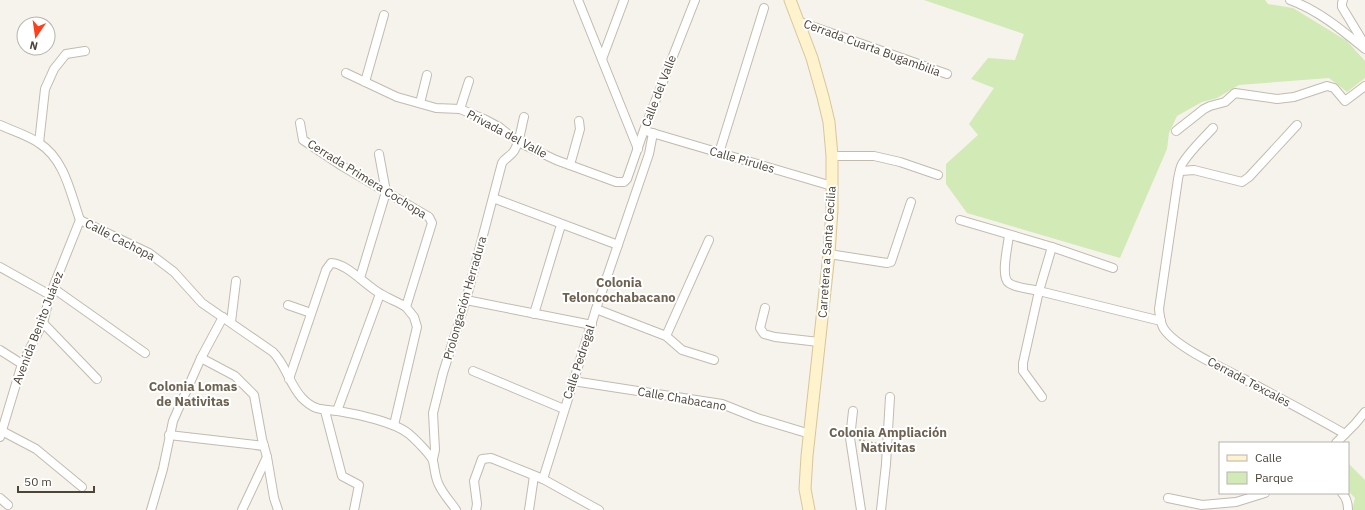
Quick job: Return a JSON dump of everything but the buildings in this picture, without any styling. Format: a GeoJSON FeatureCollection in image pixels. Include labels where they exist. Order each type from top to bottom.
{"type":"FeatureCollection","features":[{"type":"Feature","properties":{"kind":"main road","name":"Carretera a Santa Cecilia"},"geometry":{"type":"LineString","coordinates":[[790,0],[812,58],[823,97],[829,122],[832,156],[832,209],[829,254],[805,488],[808,510]]}},
{"type":"Feature","properties":{"kind":"street"},"geometry":{"type":"LineString","coordinates":[[578,0],[638,149]]}},
{"type":"Feature","properties":{"kind":"street"},"geometry":{"type":"LineString","coordinates":[[602,59],[624,0]]}},
{"type":"Feature","properties":{"kind":"street","name":"Calle del Valle"},"geometry":{"type":"LineString","coordinates":[[624,182],[627,179],[644,130],[695,0]]}},
{"type":"Feature","properties":{"kind":"street"},"geometry":{"type":"LineString","coordinates":[[1290,0],[1299,3],[1321,15],[1365,49]]}},
{"type":"Feature","properties":{"kind":"street"},"geometry":{"type":"LineString","coordinates":[[1343,0],[1342,7],[1365,45]]}},
{"type":"Feature","properties":{"kind":"street"},"geometry":{"type":"LineString","coordinates":[[719,153],[764,8]]}},
{"type":"Feature","properties":{"kind":"street"},"geometry":{"type":"LineString","coordinates":[[365,82],[384,15]]}},
{"type":"Feature","properties":{"kind":"street","name":"Cerrada Cuarta Bugambilia"},"geometry":{"type":"LineString","coordinates":[[797,21],[947,74]]}},
{"type":"Feature","properties":{"kind":"street"},"geometry":{"type":"LineString","coordinates":[[39,143],[45,89],[54,68],[66,54],[86,51]]}},
{"type":"Feature","properties":{"kind":"street","name":"Privada del Valle"},"geometry":{"type":"LineString","coordinates":[[346,73],[397,97],[436,108],[460,108],[499,127],[518,142],[570,165],[616,182],[624,182]]}},
{"type":"Feature","properties":{"kind":"street"},"geometry":{"type":"LineString","coordinates":[[420,103],[427,75]]}},
{"type":"Feature","properties":{"kind":"street"},"geometry":{"type":"LineString","coordinates":[[460,108],[469,81]]}},
{"type":"Feature","properties":{"kind":"street"},"geometry":{"type":"LineString","coordinates":[[1176,131],[1204,109],[1225,102],[1235,93],[1277,99],[1294,97],[1326,86],[1334,88],[1345,101],[1365,86]]}},
{"type":"Feature","properties":{"kind":"street"},"geometry":{"type":"LineString","coordinates":[[518,142],[524,117]]}},
{"type":"Feature","properties":{"kind":"street"},"geometry":{"type":"LineString","coordinates":[[570,165],[580,129],[579,121]]}},
{"type":"Feature","properties":{"kind":"street","name":"Cerrada Primera Cochopa"},"geometry":{"type":"LineString","coordinates":[[300,123],[303,140],[342,166],[413,206],[429,217],[432,223],[406,307]]}},
{"type":"Feature","properties":{"kind":"street","name":"Calle Cachopa"},"geometry":{"type":"LineString","coordinates":[[0,125],[39,143],[54,155],[62,168],[80,220],[149,253],[174,272],[202,303],[274,352],[280,358],[289,379],[302,398],[317,409],[326,411]]}},
{"type":"Feature","properties":{"kind":"street"},"geometry":{"type":"LineString","coordinates":[[1181,171],[1194,170],[1242,182],[1249,177],[1297,125]]}},
{"type":"Feature","properties":{"kind":"street"},"geometry":{"type":"LineString","coordinates":[[1009,235],[1004,270],[1006,280],[1010,284],[1161,321],[1159,308],[1181,166],[1189,154],[1213,128]]}},
{"type":"Feature","properties":{"kind":"street","name":"Calle Pirules"},"geometry":{"type":"LineString","coordinates":[[644,130],[832,186]]}},
{"type":"Feature","properties":{"kind":"street","name":"Calle Pedregal"},"geometry":{"type":"LineString","coordinates":[[543,480],[564,409],[592,326],[596,309],[649,154],[653,133]]}},
{"type":"Feature","properties":{"kind":"street","name":"Prolongación Herradura"},"geometry":{"type":"LineString","coordinates":[[456,510],[438,485],[433,459],[435,450],[433,413],[443,373],[466,300],[502,163],[514,152],[518,142]]}},
{"type":"Feature","properties":{"kind":"street"},"geometry":{"type":"LineString","coordinates":[[360,278],[386,192],[379,154]]}},
{"type":"Feature","properties":{"kind":"street"},"geometry":{"type":"LineString","coordinates":[[832,156],[874,156],[900,162],[938,175]]}},
{"type":"Feature","properties":{"kind":"street"},"geometry":{"type":"LineString","coordinates":[[493,198],[561,225],[618,245]]}},
{"type":"Feature","properties":{"kind":"street"},"geometry":{"type":"LineString","coordinates":[[829,254],[887,263],[891,262],[911,202]]}},
{"type":"Feature","properties":{"kind":"street","name":"Avenida Benito Juárez"},"geometry":{"type":"LineString","coordinates":[[1,433],[22,364],[43,323],[52,292],[80,220]]}},
{"type":"Feature","properties":{"kind":"street"},"geometry":{"type":"LineString","coordinates":[[960,220],[1052,247],[1112,268]]}},
{"type":"Feature","properties":{"kind":"street"},"geometry":{"type":"LineString","coordinates":[[534,314],[561,225]]}},
{"type":"Feature","properties":{"kind":"street"},"geometry":{"type":"LineString","coordinates":[[666,336],[709,240]]}},
{"type":"Feature","properties":{"kind":"street"},"geometry":{"type":"LineString","coordinates":[[1042,396],[1023,371],[1022,363],[1039,291],[1052,247]]}},
{"type":"Feature","properties":{"kind":"street"},"geometry":{"type":"LineString","coordinates":[[289,379],[326,270],[331,264],[336,263],[360,278],[380,294],[406,307],[414,317],[417,327],[394,425]]}},
{"type":"Feature","properties":{"kind":"street"},"geometry":{"type":"LineString","coordinates":[[0,267],[52,292],[145,353]]}},
{"type":"Feature","properties":{"kind":"street"},"geometry":{"type":"LineString","coordinates":[[231,322],[236,282]]}},
{"type":"Feature","properties":{"kind":"street"},"geometry":{"type":"LineString","coordinates":[[337,411],[380,294]]}},
{"type":"Feature","properties":{"kind":"street"},"geometry":{"type":"LineString","coordinates":[[466,300],[592,326]]}},
{"type":"Feature","properties":{"kind":"street"},"geometry":{"type":"LineString","coordinates":[[288,305],[311,314]]}},
{"type":"Feature","properties":{"kind":"street"},"geometry":{"type":"LineString","coordinates":[[765,308],[760,328],[764,334],[775,337],[819,342]]}},
{"type":"Feature","properties":{"kind":"street"},"geometry":{"type":"LineString","coordinates":[[596,309],[666,336],[682,350],[714,360]]}},
{"type":"Feature","properties":{"kind":"street"},"geometry":{"type":"LineString","coordinates":[[151,510],[164,469],[169,435],[173,421],[201,358],[223,317]]}},
{"type":"Feature","properties":{"kind":"street","name":"Cerrada Texcales"},"geometry":{"type":"LineString","coordinates":[[1161,321],[1165,330],[1189,350],[1316,417],[1345,434]]}},
{"type":"Feature","properties":{"kind":"street"},"geometry":{"type":"LineString","coordinates":[[43,323],[97,379]]}},
{"type":"Feature","properties":{"kind":"street"},"geometry":{"type":"LineString","coordinates":[[0,350],[22,364]]}},
{"type":"Feature","properties":{"kind":"street"},"geometry":{"type":"LineString","coordinates":[[201,358],[235,376],[254,395],[274,498],[278,510]]}},
{"type":"Feature","properties":{"kind":"street"},"geometry":{"type":"LineString","coordinates":[[473,371],[564,409]]}},
{"type":"Feature","properties":{"kind":"street","name":"Calle Chabacano"},"geometry":{"type":"LineString","coordinates":[[574,381],[722,404],[757,418],[810,434]]}},
{"type":"Feature","properties":{"kind":"street"},"geometry":{"type":"LineString","coordinates":[[881,510],[888,446],[890,397]]}},
{"type":"Feature","properties":{"kind":"street"},"geometry":{"type":"LineString","coordinates":[[354,510],[359,486],[342,476],[326,411],[337,411],[394,425],[408,434],[433,459]]}},
{"type":"Feature","properties":{"kind":"street"},"geometry":{"type":"LineString","coordinates":[[853,411],[850,438],[861,510]]}},
{"type":"Feature","properties":{"kind":"street"},"geometry":{"type":"LineString","coordinates":[[1337,442],[1365,412]]}},
{"type":"Feature","properties":{"kind":"street"},"geometry":{"type":"LineString","coordinates":[[1,433],[36,449],[82,487]]}},
{"type":"Feature","properties":{"kind":"street"},"geometry":{"type":"LineString","coordinates":[[169,435],[264,446]]}},
{"type":"Feature","properties":{"kind":"street"},"geometry":{"type":"LineString","coordinates":[[242,510],[267,457]]}},
{"type":"Feature","properties":{"kind":"street"},"geometry":{"type":"LineString","coordinates":[[476,510],[477,504],[474,480],[482,459],[491,458],[543,480],[599,510]]}},
{"type":"Feature","properties":{"kind":"street"},"geometry":{"type":"LineString","coordinates":[[529,510],[534,476]]}},
{"type":"Feature","properties":{"kind":"street"},"geometry":{"type":"LineString","coordinates":[[1168,498],[1202,505],[1236,502],[1262,494]]}},
{"type":"Feature","properties":{"kind":"street"},"geometry":{"type":"LineString","coordinates":[[1343,494],[1348,503],[1348,510]]}},
{"type":"Feature","properties":{"kind":"street"},"geometry":{"type":"LineString","coordinates":[[0,498],[8,505]]}},
{"type":"Feature","properties":{"kind":"path"},"geometry":{"type":"LineString","coordinates":[[850,438],[888,446]]}},
{"type":"Feature","properties":{"kind":"green space"},"geometry":{"type":"Polygon","coordinates":[[[924,0],[1265,0],[1268,4],[1293,8],[1347,41],[1365,61],[1365,78],[1347,92],[1329,78],[1239,85],[1217,98],[1202,102],[1177,116],[1169,133],[1167,149],[1120,258],[967,213],[946,184],[946,164],[978,135],[969,124],[994,88],[971,79],[988,58],[1015,60],[1024,34],[924,0]]]}},
{"type":"Feature","properties":{"kind":"green space"},"geometry":{"type":"Polygon","coordinates":[[[1349,464],[1365,480],[1365,510],[1352,510],[1355,498],[1349,492],[1349,464]]]}},
{"type":"Feature","properties":{"kind":"district","name":"Colonia Teloncochabacano"},"geometry":{"type":"Point","coordinates":[619,290]}},
{"type":"Feature","properties":{"kind":"district","name":"Colonia Lomas de Nativitas"},"geometry":{"type":"Point","coordinates":[193,394]}},
{"type":"Feature","properties":{"kind":"district","name":"Colonia Ampliación Nativitas"},"geometry":{"type":"Point","coordinates":[888,440]}}]}
